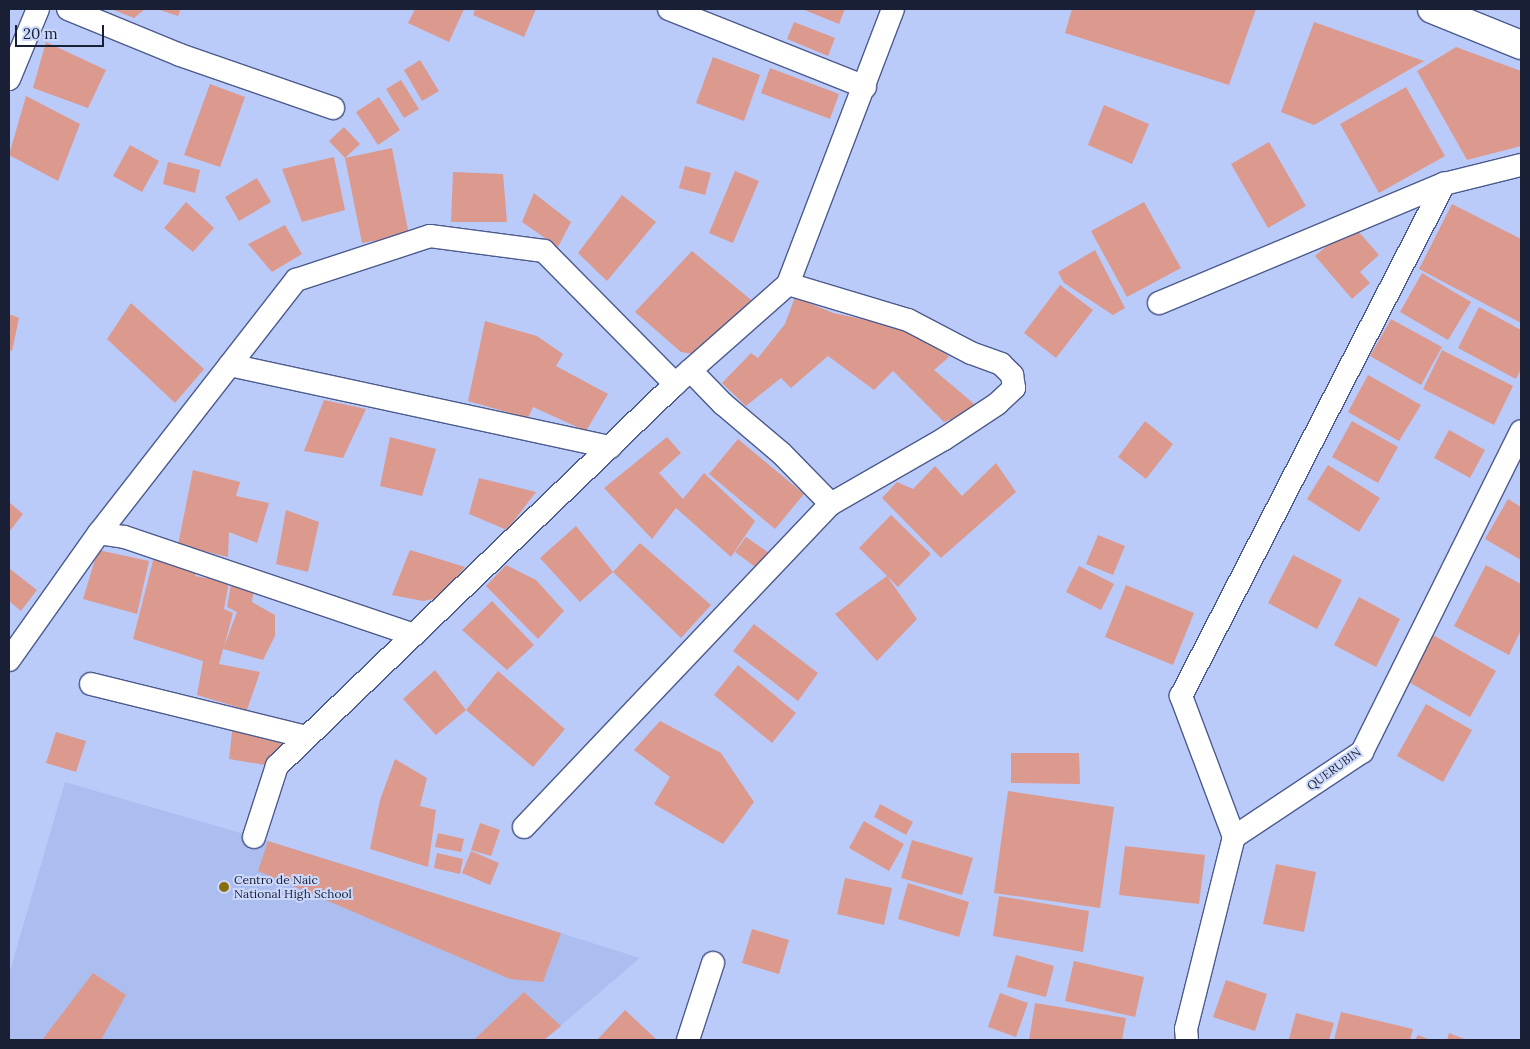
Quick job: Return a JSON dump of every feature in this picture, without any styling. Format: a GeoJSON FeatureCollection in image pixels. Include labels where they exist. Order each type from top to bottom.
{"type":"FeatureCollection","features":[{"type":"Feature","properties":{"kind":"main road"},"geometry":{"type":"LineString","coordinates":[[1432,9],[1521,45]]}},
{"type":"Feature","properties":{"kind":"street"},"geometry":{"type":"LineString","coordinates":[[9,79],[38,9]]}},
{"type":"Feature","properties":{"kind":"street"},"geometry":{"type":"LineString","coordinates":[[68,9],[180,55],[333,108]]}},
{"type":"Feature","properties":{"kind":"street"},"geometry":{"type":"LineString","coordinates":[[669,9],[865,87]]}},
{"type":"Feature","properties":{"kind":"street"},"geometry":{"type":"LineString","coordinates":[[254,837],[277,766],[683,377],[788,284],[865,87],[893,9]]}},
{"type":"Feature","properties":{"kind":"street"},"geometry":{"type":"LineString","coordinates":[[1159,303],[1444,184],[1521,165]]}},
{"type":"Feature","properties":{"kind":"street"},"geometry":{"type":"LineString","coordinates":[[1187,1040],[1186,1029],[1234,836],[1181,696],[1444,184]]}},
{"type":"Feature","properties":{"kind":"street"},"geometry":{"type":"LineString","coordinates":[[9,660],[99,533],[296,280],[430,236],[544,251],[683,377],[723,404],[781,453],[832,504]]}},
{"type":"Feature","properties":{"kind":"street"},"geometry":{"type":"LineString","coordinates":[[524,827],[832,504],[944,439],[997,404],[1014,388],[1012,375],[1001,364],[971,353],[908,320],[788,284]]}},
{"type":"Feature","properties":{"kind":"street"},"geometry":{"type":"LineString","coordinates":[[230,365],[610,447]]}},
{"type":"Feature","properties":{"kind":"street","name":"QUERUBIN"},"geometry":{"type":"LineString","coordinates":[[1234,836],[1362,752],[1521,431]]}},
{"type":"Feature","properties":{"kind":"street"},"geometry":{"type":"LineString","coordinates":[[99,533],[124,537],[414,635]]}},
{"type":"Feature","properties":{"kind":"street"},"geometry":{"type":"LineString","coordinates":[[91,684],[308,737]]}},
{"type":"Feature","properties":{"kind":"street"},"geometry":{"type":"LineString","coordinates":[[688,1040],[712,963]]}},
{"type":"Feature","properties":{"kind":"shaded area","name":"Centro de Naic National High School"},"geometry":{"type":"Polygon","coordinates":[[[65,782],[268,841],[640,958],[544,1040],[9,1040],[9,974],[65,782]]]}},
{"type":"Feature","properties":{"kind":"building"},"geometry":{"type":"Polygon","coordinates":[[[111,9],[145,9],[134,18],[111,9]]]}},
{"type":"Feature","properties":{"kind":"building"},"geometry":{"type":"Polygon","coordinates":[[[157,9],[181,9],[178,16],[157,9]]]}},
{"type":"Feature","properties":{"kind":"building"},"geometry":{"type":"Polygon","coordinates":[[[415,9],[464,9],[449,42],[408,23],[415,9]]]}},
{"type":"Feature","properties":{"kind":"building"},"geometry":{"type":"Polygon","coordinates":[[[475,9],[536,9],[524,37],[473,15],[475,9]]]}},
{"type":"Feature","properties":{"kind":"building"},"geometry":{"type":"Polygon","coordinates":[[[802,9],[845,9],[839,24],[802,9]]]}},
{"type":"Feature","properties":{"kind":"building"},"geometry":{"type":"Polygon","coordinates":[[[1072,9],[1256,9],[1229,85],[1065,33],[1072,9]]]}},
{"type":"Feature","properties":{"kind":"building"},"geometry":{"type":"Polygon","coordinates":[[[794,22],[835,38],[828,56],[787,39],[794,22]]]}},
{"type":"Feature","properties":{"kind":"building"},"geometry":{"type":"Polygon","coordinates":[[[1314,22],[1424,61],[1314,125],[1281,112],[1314,22]]]}},
{"type":"Feature","properties":{"kind":"building"},"geometry":{"type":"Polygon","coordinates":[[[46,42],[106,70],[88,108],[33,88],[46,42]]]}},
{"type":"Feature","properties":{"kind":"building"},"geometry":{"type":"Polygon","coordinates":[[[1456,47],[1521,71],[1521,146],[1467,160],[1417,71],[1456,47]]]}},
{"type":"Feature","properties":{"kind":"building"},"geometry":{"type":"Polygon","coordinates":[[[713,57],[760,75],[744,121],[696,103],[713,57]]]}},
{"type":"Feature","properties":{"kind":"building"},"geometry":{"type":"Polygon","coordinates":[[[420,60],[439,91],[422,101],[404,70],[420,60]]]}},
{"type":"Feature","properties":{"kind":"building"},"geometry":{"type":"Polygon","coordinates":[[[770,68],[839,94],[830,119],[761,93],[770,68]]]}},
{"type":"Feature","properties":{"kind":"building"},"geometry":{"type":"Polygon","coordinates":[[[401,80],[419,109],[404,118],[386,89],[401,80]]]}},
{"type":"Feature","properties":{"kind":"building"},"geometry":{"type":"Polygon","coordinates":[[[210,84],[245,97],[220,167],[184,155],[210,84]]]}},
{"type":"Feature","properties":{"kind":"building"},"geometry":{"type":"Polygon","coordinates":[[[1406,87],[1445,156],[1379,193],[1340,124],[1406,87]]]}},
{"type":"Feature","properties":{"kind":"building"},"geometry":{"type":"Polygon","coordinates":[[[26,96],[80,124],[58,181],[9,155],[26,96]]]}},
{"type":"Feature","properties":{"kind":"building"},"geometry":{"type":"Polygon","coordinates":[[[379,97],[400,130],[378,145],[356,112],[379,97]]]}},
{"type":"Feature","properties":{"kind":"building"},"geometry":{"type":"Polygon","coordinates":[[[1104,105],[1149,124],[1132,164],[1088,145],[1104,105]]]}},
{"type":"Feature","properties":{"kind":"building"},"geometry":{"type":"Polygon","coordinates":[[[344,127],[360,144],[345,158],[329,141],[344,127]]]}},
{"type":"Feature","properties":{"kind":"building"},"geometry":{"type":"Polygon","coordinates":[[[1269,142],[1306,206],[1268,228],[1231,164],[1269,142]]]}},
{"type":"Feature","properties":{"kind":"building"},"geometry":{"type":"Polygon","coordinates":[[[130,145],[159,161],[142,192],[113,176],[130,145]]]}},
{"type":"Feature","properties":{"kind":"building"},"geometry":{"type":"Polygon","coordinates":[[[392,148],[409,235],[362,243],[345,158],[392,148]]]}},
{"type":"Feature","properties":{"kind":"building"},"geometry":{"type":"Polygon","coordinates":[[[334,157],[345,210],[302,222],[282,169],[334,157]]]}},
{"type":"Feature","properties":{"kind":"building"},"geometry":{"type":"Polygon","coordinates":[[[168,162],[200,170],[195,193],[163,184],[168,162]]]}},
{"type":"Feature","properties":{"kind":"building"},"geometry":{"type":"Polygon","coordinates":[[[685,166],[711,173],[705,195],[679,188],[685,166]]]}},
{"type":"Feature","properties":{"kind":"building"},"geometry":{"type":"Polygon","coordinates":[[[735,171],[759,181],[733,243],[709,233],[735,171]]]}},
{"type":"Feature","properties":{"kind":"building"},"geometry":{"type":"Polygon","coordinates":[[[453,172],[503,174],[507,222],[451,222],[453,172]]]}},
{"type":"Feature","properties":{"kind":"building"},"geometry":{"type":"Polygon","coordinates":[[[257,178],[271,202],[239,221],[225,197],[257,178]]]}},
{"type":"Feature","properties":{"kind":"building"},"geometry":{"type":"Polygon","coordinates":[[[534,193],[571,222],[558,247],[522,222],[534,193]]]}},
{"type":"Feature","properties":{"kind":"building"},"geometry":{"type":"Polygon","coordinates":[[[622,195],[656,222],[607,281],[578,253],[622,195]]]}},
{"type":"Feature","properties":{"kind":"building"},"geometry":{"type":"Polygon","coordinates":[[[186,202],[214,228],[193,252],[164,228],[186,202]]]}},
{"type":"Feature","properties":{"kind":"building"},"geometry":{"type":"Polygon","coordinates":[[[1144,202],[1181,268],[1127,297],[1091,231],[1144,202]]]}},
{"type":"Feature","properties":{"kind":"building"},"geometry":{"type":"Polygon","coordinates":[[[1452,204],[1521,239],[1521,323],[1419,269],[1452,204]]]}},
{"type":"Feature","properties":{"kind":"building"},"geometry":{"type":"Polygon","coordinates":[[[1352,224],[1379,255],[1360,272],[1370,283],[1352,299],[1315,256],[1352,224]]]}},
{"type":"Feature","properties":{"kind":"building"},"geometry":{"type":"Polygon","coordinates":[[[285,225],[302,254],[272,272],[248,244],[285,225]]]}},
{"type":"Feature","properties":{"kind":"building"},"geometry":{"type":"Polygon","coordinates":[[[1095,250],[1125,308],[1113,315],[1064,283],[1058,272],[1095,250]]]}},
{"type":"Feature","properties":{"kind":"building"},"geometry":{"type":"Polygon","coordinates":[[[692,251],[756,304],[698,355],[681,352],[635,312],[692,251]]]}},
{"type":"Feature","properties":{"kind":"building"},"geometry":{"type":"Polygon","coordinates":[[[1422,273],[1471,302],[1448,340],[1400,312],[1422,273]]]}},
{"type":"Feature","properties":{"kind":"building"},"geometry":{"type":"Polygon","coordinates":[[[1060,285],[1093,310],[1056,358],[1024,333],[1060,285]]]}},
{"type":"Feature","properties":{"kind":"building"},"geometry":{"type":"Polygon","coordinates":[[[795,297],[833,313],[927,333],[949,357],[934,370],[979,408],[944,422],[893,371],[874,390],[828,356],[791,388],[781,378],[746,406],[722,383],[751,353],[758,358],[785,324],[795,297]]]}},
{"type":"Feature","properties":{"kind":"building"},"geometry":{"type":"Polygon","coordinates":[[[131,303],[204,369],[175,403],[107,339],[131,303]]]}},
{"type":"Feature","properties":{"kind":"building"},"geometry":{"type":"Polygon","coordinates":[[[1479,307],[1521,330],[1521,369],[1516,379],[1458,348],[1479,307]]]}},
{"type":"Feature","properties":{"kind":"building"},"geometry":{"type":"Polygon","coordinates":[[[9,314],[19,318],[12,351],[9,350],[9,314]]]}},
{"type":"Feature","properties":{"kind":"building"},"geometry":{"type":"Polygon","coordinates":[[[1391,319],[1442,347],[1421,385],[1370,356],[1391,319]]]}},
{"type":"Feature","properties":{"kind":"building"},"geometry":{"type":"Polygon","coordinates":[[[485,321],[537,336],[563,354],[556,366],[608,394],[586,431],[533,407],[528,418],[468,401],[485,321]]]}},
{"type":"Feature","properties":{"kind":"building"},"geometry":{"type":"Polygon","coordinates":[[[1442,350],[1513,386],[1494,425],[1423,389],[1442,350]]]}},
{"type":"Feature","properties":{"kind":"building"},"geometry":{"type":"Polygon","coordinates":[[[1368,375],[1421,405],[1399,441],[1348,412],[1368,375]]]}},
{"type":"Feature","properties":{"kind":"building"},"geometry":{"type":"Polygon","coordinates":[[[324,400],[366,409],[343,458],[304,451],[324,400]]]}},
{"type":"Feature","properties":{"kind":"building"},"geometry":{"type":"Polygon","coordinates":[[[1145,421],[1173,444],[1146,479],[1118,457],[1145,421]]]}},
{"type":"Feature","properties":{"kind":"building"},"geometry":{"type":"Polygon","coordinates":[[[1352,421],[1398,447],[1378,483],[1332,457],[1352,421]]]}},
{"type":"Feature","properties":{"kind":"building"},"geometry":{"type":"Polygon","coordinates":[[[1449,430],[1485,450],[1470,478],[1434,458],[1449,430]]]}},
{"type":"Feature","properties":{"kind":"building"},"geometry":{"type":"Polygon","coordinates":[[[390,437],[436,449],[422,496],[380,486],[390,437]]]}},
{"type":"Feature","properties":{"kind":"building"},"geometry":{"type":"Polygon","coordinates":[[[667,437],[681,453],[659,473],[683,499],[704,473],[755,521],[731,557],[676,508],[652,539],[604,488],[667,437]]]}},
{"type":"Feature","properties":{"kind":"building"},"geometry":{"type":"Polygon","coordinates":[[[738,439],[804,494],[775,529],[709,474],[738,439]]]}},
{"type":"Feature","properties":{"kind":"building"},"geometry":{"type":"Polygon","coordinates":[[[996,463],[1016,492],[941,558],[882,498],[897,482],[913,489],[935,466],[962,496],[996,463]]]}},
{"type":"Feature","properties":{"kind":"building"},"geometry":{"type":"Polygon","coordinates":[[[1328,465],[1380,498],[1359,532],[1307,499],[1328,465]]]}},
{"type":"Feature","properties":{"kind":"building"},"geometry":{"type":"Polygon","coordinates":[[[193,470],[240,482],[236,496],[269,503],[257,543],[229,532],[228,557],[178,545],[193,470]]]}},
{"type":"Feature","properties":{"kind":"building"},"geometry":{"type":"Polygon","coordinates":[[[479,478],[536,492],[507,530],[469,514],[479,478]]]}},
{"type":"Feature","properties":{"kind":"building"},"geometry":{"type":"Polygon","coordinates":[[[1508,499],[1521,507],[1521,560],[1485,539],[1508,499]]]}},
{"type":"Feature","properties":{"kind":"building"},"geometry":{"type":"Polygon","coordinates":[[[9,502],[23,514],[9,532],[9,502]]]}},
{"type":"Feature","properties":{"kind":"building"},"geometry":{"type":"Polygon","coordinates":[[[286,510],[319,522],[308,572],[276,564],[286,510]]]}},
{"type":"Feature","properties":{"kind":"building"},"geometry":{"type":"Polygon","coordinates":[[[891,515],[931,554],[898,587],[859,548],[891,515]]]}},
{"type":"Feature","properties":{"kind":"building"},"geometry":{"type":"Polygon","coordinates":[[[576,526],[613,572],[580,602],[540,558],[576,526]]]}},
{"type":"Feature","properties":{"kind":"building"},"geometry":{"type":"Polygon","coordinates":[[[1098,535],[1125,546],[1113,575],[1086,564],[1098,535]]]}},
{"type":"Feature","properties":{"kind":"building"},"geometry":{"type":"Polygon","coordinates":[[[746,537],[769,553],[758,569],[735,552],[746,537]]]}},
{"type":"Feature","properties":{"kind":"building"},"geometry":{"type":"Polygon","coordinates":[[[640,543],[711,605],[681,638],[613,572],[640,543]]]}},
{"type":"Feature","properties":{"kind":"building"},"geometry":{"type":"Polygon","coordinates":[[[98,550],[149,561],[137,614],[83,599],[98,550]]]}},
{"type":"Feature","properties":{"kind":"building"},"geometry":{"type":"Polygon","coordinates":[[[410,550],[465,567],[439,598],[423,601],[392,595],[410,550]]]}},
{"type":"Feature","properties":{"kind":"building"},"geometry":{"type":"Polygon","coordinates":[[[1293,555],[1342,580],[1317,629],[1268,603],[1293,555]]]}},
{"type":"Feature","properties":{"kind":"building"},"geometry":{"type":"Polygon","coordinates":[[[154,557],[198,566],[195,576],[229,582],[224,609],[233,613],[224,647],[237,612],[227,607],[232,578],[254,587],[252,602],[275,615],[275,636],[263,660],[223,649],[219,664],[260,672],[247,710],[197,695],[203,661],[133,639],[154,557]]]}},
{"type":"Feature","properties":{"kind":"building"},"geometry":{"type":"Polygon","coordinates":[[[506,565],[536,580],[564,611],[538,639],[486,586],[506,565]]]}},
{"type":"Feature","properties":{"kind":"building"},"geometry":{"type":"Polygon","coordinates":[[[1486,565],[1521,584],[1521,630],[1509,655],[1454,626],[1486,565]]]}},
{"type":"Feature","properties":{"kind":"building"},"geometry":{"type":"Polygon","coordinates":[[[1079,566],[1114,584],[1101,610],[1066,592],[1079,566]]]}},
{"type":"Feature","properties":{"kind":"building"},"geometry":{"type":"Polygon","coordinates":[[[10,569],[37,590],[21,611],[9,601],[10,569]]]}},
{"type":"Feature","properties":{"kind":"building"},"geometry":{"type":"Polygon","coordinates":[[[887,576],[917,619],[877,661],[835,614],[887,576]]]}},
{"type":"Feature","properties":{"kind":"building"},"geometry":{"type":"Polygon","coordinates":[[[1126,585],[1194,613],[1173,665],[1105,637],[1126,585]]]}},
{"type":"Feature","properties":{"kind":"building"},"geometry":{"type":"Polygon","coordinates":[[[1359,597],[1400,619],[1376,667],[1334,645],[1359,597]]]}},
{"type":"Feature","properties":{"kind":"building"},"geometry":{"type":"Polygon","coordinates":[[[492,601],[534,645],[507,670],[462,630],[492,601]]]}},
{"type":"Feature","properties":{"kind":"building"},"geometry":{"type":"Polygon","coordinates":[[[754,624],[818,673],[798,701],[733,651],[754,624]]]}},
{"type":"Feature","properties":{"kind":"building"},"geometry":{"type":"Polygon","coordinates":[[[1433,635],[1496,671],[1470,717],[1407,681],[1433,635]]]}},
{"type":"Feature","properties":{"kind":"building"},"geometry":{"type":"Polygon","coordinates":[[[738,665],[796,713],[772,743],[714,695],[738,665]]]}},
{"type":"Feature","properties":{"kind":"building"},"geometry":{"type":"Polygon","coordinates":[[[435,670],[466,710],[436,735],[403,699],[435,670]]]}},
{"type":"Feature","properties":{"kind":"building"},"geometry":{"type":"Polygon","coordinates":[[[498,671],[565,729],[533,767],[466,710],[498,671]]]}},
{"type":"Feature","properties":{"kind":"building"},"geometry":{"type":"Polygon","coordinates":[[[1426,704],[1472,730],[1443,782],[1397,756],[1426,704]]]}},
{"type":"Feature","properties":{"kind":"building"},"geometry":{"type":"Polygon","coordinates":[[[660,721],[721,753],[754,802],[723,844],[654,804],[670,777],[634,750],[660,721]]]}},
{"type":"Feature","properties":{"kind":"building"},"geometry":{"type":"Polygon","coordinates":[[[233,724],[296,739],[266,765],[229,759],[233,724]]]}},
{"type":"Feature","properties":{"kind":"building"},"geometry":{"type":"Polygon","coordinates":[[[56,732],[86,741],[76,772],[46,763],[56,732]]]}},
{"type":"Feature","properties":{"kind":"building"},"geometry":{"type":"Polygon","coordinates":[[[1011,753],[1079,753],[1080,784],[1011,783],[1011,753]]]}},
{"type":"Feature","properties":{"kind":"building"},"geometry":{"type":"Polygon","coordinates":[[[395,759],[427,778],[420,806],[436,810],[428,867],[370,849],[380,800],[395,759]]]}},
{"type":"Feature","properties":{"kind":"building"},"geometry":{"type":"Polygon","coordinates":[[[1008,791],[1114,807],[1100,908],[994,893],[1008,791]]]}},
{"type":"Feature","properties":{"kind":"building"},"geometry":{"type":"Polygon","coordinates":[[[880,804],[913,822],[906,835],[874,817],[880,804]]]}},
{"type":"Feature","properties":{"kind":"building"},"geometry":{"type":"Polygon","coordinates":[[[864,821],[904,844],[889,871],[849,848],[864,821]]]}},
{"type":"Feature","properties":{"kind":"building"},"geometry":{"type":"Polygon","coordinates":[[[480,823],[500,830],[491,856],[471,850],[480,823]]]}},
{"type":"Feature","properties":{"kind":"building"},"geometry":{"type":"Polygon","coordinates":[[[438,833],[464,839],[461,852],[435,847],[438,833]]]}},
{"type":"Feature","properties":{"kind":"building"},"geometry":{"type":"Polygon","coordinates":[[[912,840],[973,858],[962,895],[901,878],[912,840]]]}},
{"type":"Feature","properties":{"kind":"building"},"geometry":{"type":"Polygon","coordinates":[[[268,841],[561,933],[543,982],[510,979],[258,871],[268,841]]]}},
{"type":"Feature","properties":{"kind":"building"},"geometry":{"type":"Polygon","coordinates":[[[1125,846],[1205,855],[1199,904],[1119,895],[1125,846]]]}},
{"type":"Feature","properties":{"kind":"building"},"geometry":{"type":"Polygon","coordinates":[[[471,851],[499,863],[490,885],[462,873],[471,851]]]}},
{"type":"Feature","properties":{"kind":"building"},"geometry":{"type":"Polygon","coordinates":[[[437,853],[463,859],[460,874],[434,868],[437,853]]]}},
{"type":"Feature","properties":{"kind":"building"},"geometry":{"type":"Polygon","coordinates":[[[1276,864],[1316,872],[1304,932],[1263,924],[1276,864]]]}},
{"type":"Feature","properties":{"kind":"building"},"geometry":{"type":"Polygon","coordinates":[[[845,878],[892,888],[884,925],[837,914],[845,878]]]}},
{"type":"Feature","properties":{"kind":"building"},"geometry":{"type":"Polygon","coordinates":[[[908,883],[969,902],[959,937],[898,919],[908,883]]]}},
{"type":"Feature","properties":{"kind":"building"},"geometry":{"type":"Polygon","coordinates":[[[999,896],[1089,911],[1083,952],[993,936],[999,896]]]}},
{"type":"Feature","properties":{"kind":"building"},"geometry":{"type":"Polygon","coordinates":[[[752,929],[789,940],[779,974],[742,963],[752,929]]]}},
{"type":"Feature","properties":{"kind":"building"},"geometry":{"type":"Polygon","coordinates":[[[1016,955],[1054,966],[1046,997],[1007,987],[1016,955]]]}},
{"type":"Feature","properties":{"kind":"building"},"geometry":{"type":"Polygon","coordinates":[[[1074,961],[1144,977],[1135,1017],[1065,1001],[1074,961]]]}},
{"type":"Feature","properties":{"kind":"building"},"geometry":{"type":"Polygon","coordinates":[[[93,973],[126,995],[101,1040],[42,1040],[93,973]]]}},
{"type":"Feature","properties":{"kind":"building"},"geometry":{"type":"Polygon","coordinates":[[[1226,980],[1267,994],[1255,1031],[1213,1017],[1226,980]]]}},
{"type":"Feature","properties":{"kind":"building"},"geometry":{"type":"Polygon","coordinates":[[[524,992],[561,1026],[544,1040],[474,1040],[524,992]]]}},
{"type":"Feature","properties":{"kind":"building"},"geometry":{"type":"Polygon","coordinates":[[[1000,993],[1028,1003],[1016,1037],[988,1027],[1000,993]]]}},
{"type":"Feature","properties":{"kind":"building"},"geometry":{"type":"Polygon","coordinates":[[[1035,1003],[1126,1018],[1122,1040],[1029,1040],[1035,1003]]]}},
{"type":"Feature","properties":{"kind":"building"},"geometry":{"type":"Polygon","coordinates":[[[625,1010],[657,1040],[597,1040],[625,1010]]]}},
{"type":"Feature","properties":{"kind":"building"},"geometry":{"type":"Polygon","coordinates":[[[1341,1012],[1413,1029],[1410,1040],[1334,1040],[1341,1012]]]}},
{"type":"Feature","properties":{"kind":"building"},"geometry":{"type":"Polygon","coordinates":[[[1296,1013],[1334,1023],[1329,1040],[1289,1039],[1296,1013]]]}},
{"type":"Feature","properties":{"kind":"building"},"geometry":{"type":"Polygon","coordinates":[[[1449,1033],[1467,1040],[1447,1040],[1449,1033]]]}},
{"type":"Feature","properties":{"kind":"building"},"geometry":{"type":"Polygon","coordinates":[[[1418,1035],[1431,1040],[1415,1040],[1418,1035]]]}},
{"type":"Feature","properties":{"kind":"place","name":"Centro de Naic National High School"},"geometry":{"type":"Point","coordinates":[224,887]}}]}
